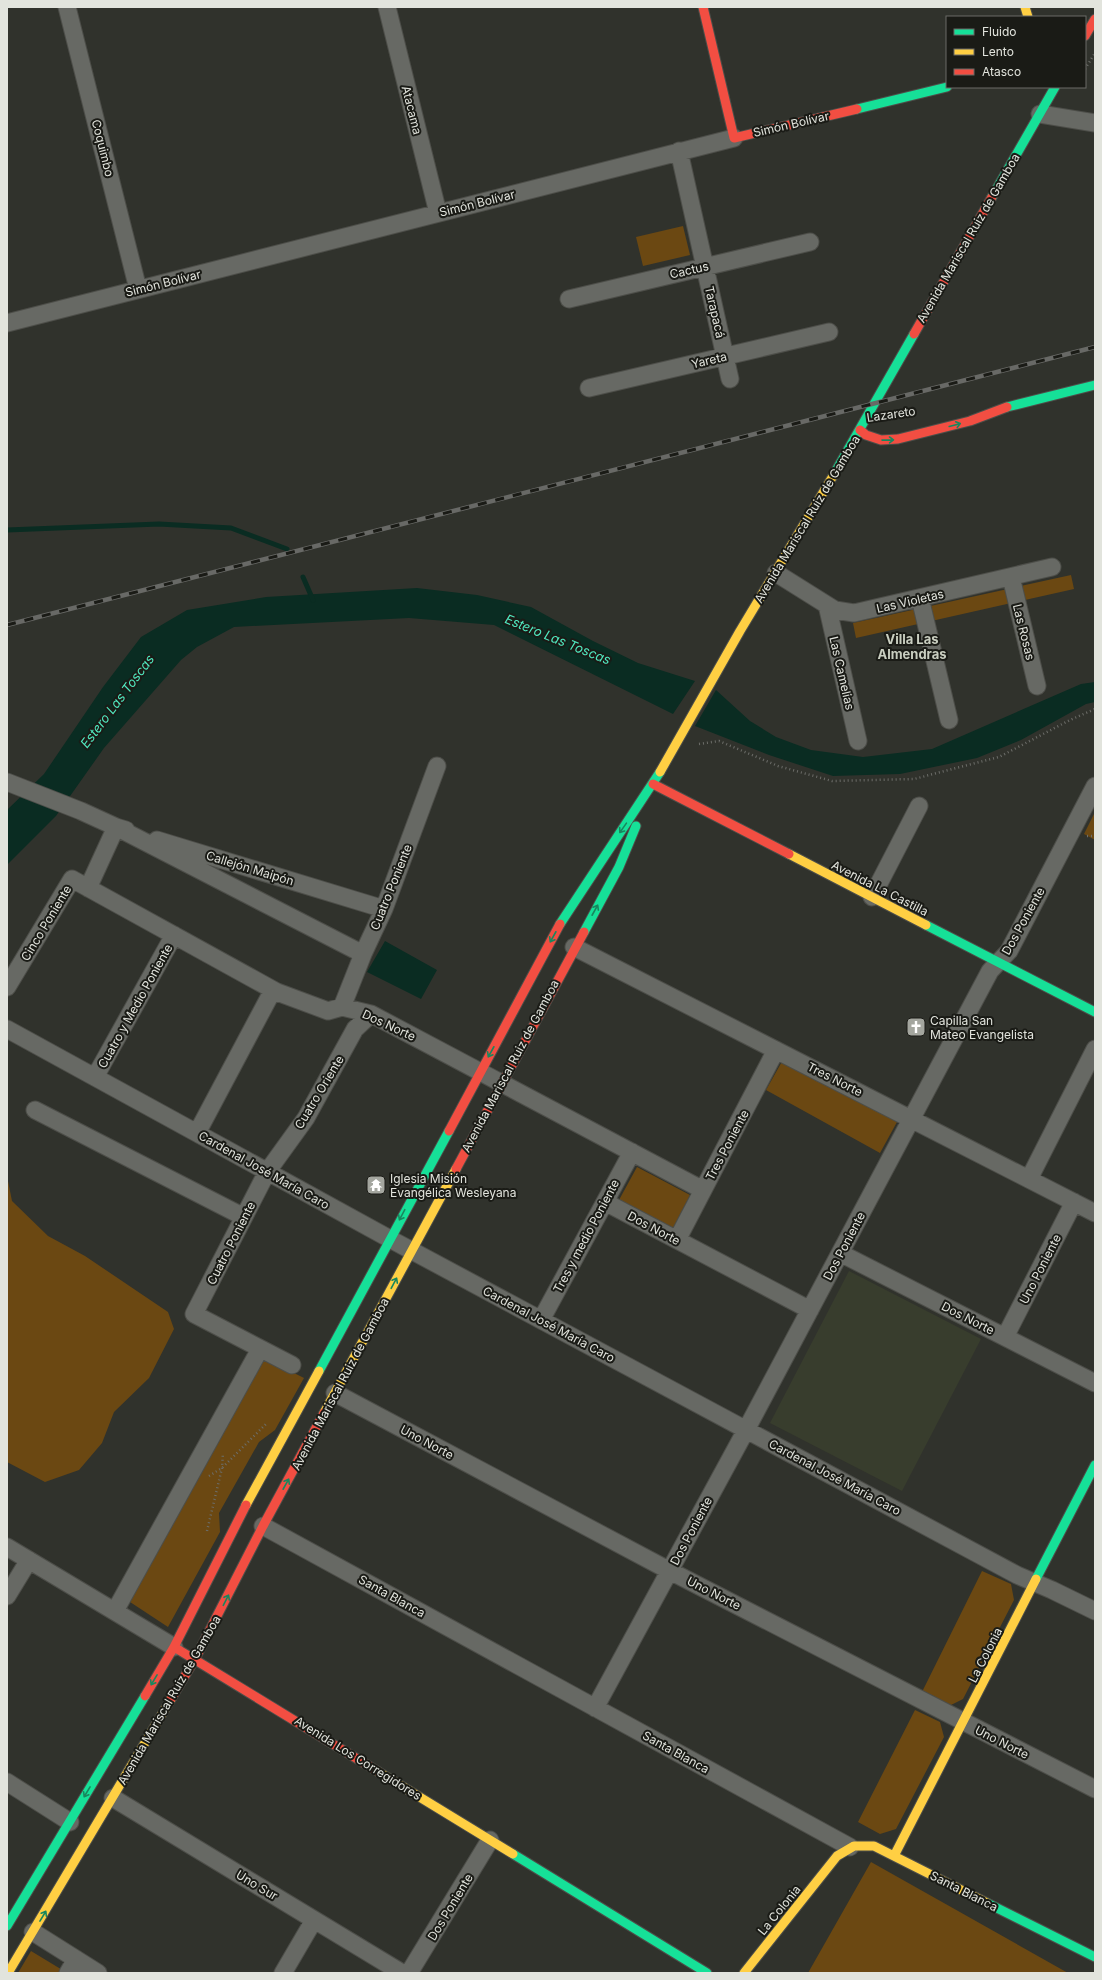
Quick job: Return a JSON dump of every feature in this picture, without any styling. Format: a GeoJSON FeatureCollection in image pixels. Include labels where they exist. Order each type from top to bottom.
{"type":"FeatureCollection","features":[{"type":"Feature","properties":{"kind":"main road"},"geometry":{"type":"LineString","coordinates":[[703,7],[734,138]]}},
{"type":"Feature","properties":{"kind":"main road"},"geometry":{"type":"LineString","coordinates":[[1086,34],[1095,19]]}},
{"type":"Feature","properties":{"kind":"main road","name":"Simón Bolívar"},"geometry":{"type":"LineString","coordinates":[[734,138],[946,87]]}},
{"type":"Feature","properties":{"kind":"main road","name":"Avenida Mariscal Ruiz de Gamboa"},"geometry":{"type":"LineString","coordinates":[[7,1926],[174,1647],[248,1502],[558,928],[602,858],[653,784],[677,744],[704,694],[860,430],[1054,88]]}},
{"type":"Feature","properties":{"kind":"main road","name":"Lazareto"},"geometry":{"type":"LineString","coordinates":[[966,412],[1002,408],[1095,385]]}},
{"type":"Feature","properties":{"kind":"main road","name":"Lazareto"},"geometry":{"type":"LineString","coordinates":[[860,430],[866,435],[881,440],[898,439],[970,421],[1002,408]]}},
{"type":"Feature","properties":{"kind":"main road","name":"Lazareto"},"geometry":{"type":"LineString","coordinates":[[860,430],[878,430]]}},
{"type":"Feature","properties":{"kind":"main road","name":"Avenida Mariscal Ruiz de Gamboa"},"geometry":{"type":"LineString","coordinates":[[8,1973],[195,1659],[263,1526],[618,867],[653,784]]}},
{"type":"Feature","properties":{"kind":"main road","name":"Avenida La Castilla"},"geometry":{"type":"LineString","coordinates":[[653,784],[1095,1012]]}},
{"type":"Feature","properties":{"kind":"main road","name":"La Colonia"},"geometry":{"type":"LineString","coordinates":[[894,1856],[1095,1465]]}},
{"type":"Feature","properties":{"kind":"main road","name":"Avenida Los Corregidores"},"geometry":{"type":"LineString","coordinates":[[174,1647],[707,1973]]}},
{"type":"Feature","properties":{"kind":"main road","name":"Santa Blanca"},"geometry":{"type":"LineString","coordinates":[[850,1847],[863,1844],[874,1846],[1095,1957]]}},
{"type":"Feature","properties":{"kind":"main road","name":"La Colonia"},"geometry":{"type":"LineString","coordinates":[[744,1973],[837,1856],[850,1847]]}},
{"type":"Feature","properties":{"kind":"street","name":"Coquimbo"},"geometry":{"type":"LineString","coordinates":[[68,7],[138,289]]}},
{"type":"Feature","properties":{"kind":"street","name":"Atacama"},"geometry":{"type":"LineString","coordinates":[[387,7],[438,213]]}},
{"type":"Feature","properties":{"kind":"street"},"geometry":{"type":"LineString","coordinates":[[1040,114],[1095,123]]}},
{"type":"Feature","properties":{"kind":"street","name":"Simón Bolívar"},"geometry":{"type":"LineString","coordinates":[[7,323],[734,138]]}},
{"type":"Feature","properties":{"kind":"street","name":"Tarapacá"},"geometry":{"type":"LineString","coordinates":[[679,151],[730,379]]}},
{"type":"Feature","properties":{"kind":"street","name":"Cactus"},"geometry":{"type":"LineString","coordinates":[[569,299],[810,242]]}},
{"type":"Feature","properties":{"kind":"street","name":"Yareta"},"geometry":{"type":"LineString","coordinates":[[589,388],[829,332]]}},
{"type":"Feature","properties":{"kind":"street","name":"Las Violetas"},"geometry":{"type":"LineString","coordinates":[[776,573],[835,610],[854,613],[1052,567]]}},
{"type":"Feature","properties":{"kind":"street","name":"Las Rosas"},"geometry":{"type":"LineString","coordinates":[[1011,577],[1037,686]]}},
{"type":"Feature","properties":{"kind":"street"},"geometry":{"type":"LineString","coordinates":[[920,598],[949,720]]}},
{"type":"Feature","properties":{"kind":"street","name":"Las Camelias"},"geometry":{"type":"LineString","coordinates":[[827,605],[858,741]]}},
{"type":"Feature","properties":{"kind":"street","name":"Cuatro Poniente"},"geometry":{"type":"LineString","coordinates":[[342,1007],[362,954],[384,909],[438,766]]}},
{"type":"Feature","properties":{"kind":"street","name":"Callejón Maipón"},"geometry":{"type":"LineString","coordinates":[[7,782],[116,827],[362,954]]}},
{"type":"Feature","properties":{"kind":"street","name":"Dos Poniente"},"geometry":{"type":"LineString","coordinates":[[595,1708],[746,1430],[990,971],[1009,952],[1095,786]]}},
{"type":"Feature","properties":{"kind":"street"},"geometry":{"type":"LineString","coordinates":[[872,897],[919,806]]}},
{"type":"Feature","properties":{"kind":"street","name":"Callejón Maipón"},"geometry":{"type":"LineString","coordinates":[[116,827],[384,909]]}},
{"type":"Feature","properties":{"kind":"street","name":"Cinco Poniente"},"geometry":{"type":"LineString","coordinates":[[88,888],[116,827]]}},
{"type":"Feature","properties":{"kind":"street","name":"Dos Norte"},"geometry":{"type":"LineString","coordinates":[[72,879],[273,990],[328,1011],[342,1007],[371,1014],[703,1190]]}},
{"type":"Feature","properties":{"kind":"street","name":"Cinco Poniente"},"geometry":{"type":"LineString","coordinates":[[7,987],[72,879]]}},
{"type":"Feature","properties":{"kind":"street","name":"Cuatro y Medio Poniente"},"geometry":{"type":"LineString","coordinates":[[95,1078],[174,935]]}},
{"type":"Feature","properties":{"kind":"street","name":"Tres Norte"},"geometry":{"type":"LineString","coordinates":[[574,947],[1095,1213]]}},
{"type":"Feature","properties":{"kind":"street"},"geometry":{"type":"LineString","coordinates":[[197,1133],[273,990]]}},
{"type":"Feature","properties":{"kind":"street","name":"Cuatro Oriente"},"geometry":{"type":"LineString","coordinates":[[267,1172],[306,1118],[355,1029],[371,1014]]}},
{"type":"Feature","properties":{"kind":"street","name":"Cardenal José María Caro"},"geometry":{"type":"LineString","coordinates":[[7,1029],[411,1251],[1017,1575],[1095,1611]]}},
{"type":"Feature","properties":{"kind":"street"},"geometry":{"type":"LineString","coordinates":[[1029,1179],[1095,1049]]}},
{"type":"Feature","properties":{"kind":"street","name":"Tres Poniente"},"geometry":{"type":"LineString","coordinates":[[677,1240],[776,1050]]}},
{"type":"Feature","properties":{"kind":"street"},"geometry":{"type":"LineString","coordinates":[[35,1110],[244,1217]]}},
{"type":"Feature","properties":{"kind":"street","name":"Tres y medio Poniente"},"geometry":{"type":"LineString","coordinates":[[541,1320],[632,1152]]}},
{"type":"Feature","properties":{"kind":"street","name":"Cuatro Poniente"},"geometry":{"type":"LineString","coordinates":[[260,1349],[194,1314],[267,1172]]}},
{"type":"Feature","properties":{"kind":"street","name":"Dos Norte"},"geometry":{"type":"LineString","coordinates":[[605,1202],[810,1310]]}},
{"type":"Feature","properties":{"kind":"street","name":"Uno Poniente"},"geometry":{"type":"LineString","coordinates":[[1005,1337],[1074,1202]]}},
{"type":"Feature","properties":{"kind":"street","name":"Dos Norte"},"geometry":{"type":"LineString","coordinates":[[840,1253],[1095,1383]]}},
{"type":"Feature","properties":{"kind":"street"},"geometry":{"type":"LineString","coordinates":[[115,1611],[260,1349],[292,1365]]}},
{"type":"Feature","properties":{"kind":"street","name":"Uno Norte"},"geometry":{"type":"LineString","coordinates":[[335,1393],[670,1571],[1095,1789]]}},
{"type":"Feature","properties":{"kind":"street","name":"Santa Blanca"},"geometry":{"type":"LineString","coordinates":[[263,1526],[850,1847]]}},
{"type":"Feature","properties":{"kind":"street","name":"Avenida Los Corregidores"},"geometry":{"type":"LineString","coordinates":[[7,1547],[174,1647]]}},
{"type":"Feature","properties":{"kind":"street"},"geometry":{"type":"LineString","coordinates":[[7,1596],[29,1560]]}},
{"type":"Feature","properties":{"kind":"street"},"geometry":{"type":"LineString","coordinates":[[7,1782],[70,1822]]}},
{"type":"Feature","properties":{"kind":"street","name":"Uno Sur"},"geometry":{"type":"LineString","coordinates":[[113,1798],[402,1973]]}},
{"type":"Feature","properties":{"kind":"street","name":"Dos Poniente"},"geometry":{"type":"LineString","coordinates":[[409,1973],[490,1840]]}},
{"type":"Feature","properties":{"kind":"street"},"geometry":{"type":"LineString","coordinates":[[282,1973],[314,1920]]}},
{"type":"Feature","properties":{"kind":"street"},"geometry":{"type":"LineString","coordinates":[[32,1932],[72,1966],[98,1973]]}},
{"type":"Feature","properties":{"kind":"path"},"geometry":{"type":"LineString","coordinates":[[1086,67],[1095,52]]}},
{"type":"Feature","properties":{"kind":"path"},"geometry":{"type":"LineString","coordinates":[[677,744],[718,741],[778,766],[832,781],[914,779],[999,758],[1070,720],[1095,709]]}},
{"type":"Feature","properties":{"kind":"path"},"geometry":{"type":"LineString","coordinates":[[203,1481],[222,1468],[269,1421]]}},
{"type":"Feature","properties":{"kind":"path"},"geometry":{"type":"LineString","coordinates":[[207,1531],[222,1468],[224,1446]]}},
{"type":"Feature","properties":{"kind":"shaded area"},"geometry":{"type":"Polygon","coordinates":[[[683,226],[690,255],[643,266],[636,237],[683,226]]]}},
{"type":"Feature","properties":{"kind":"shaded area"},"geometry":{"type":"Polygon","coordinates":[[[1071,575],[1074,589],[856,638],[853,623],[1071,575]]]}},
{"type":"Feature","properties":{"kind":"shaded area"},"geometry":{"type":"Polygon","coordinates":[[[1095,812],[1095,840],[1084,834],[1095,812]]]}},
{"type":"Feature","properties":{"kind":"shaded area"},"geometry":{"type":"Polygon","coordinates":[[[784,1058],[897,1122],[880,1153],[766,1090],[784,1058]]]}},
{"type":"Feature","properties":{"kind":"shaded area"},"geometry":{"type":"Polygon","coordinates":[[[637,1167],[690,1195],[673,1228],[619,1200],[637,1167]]]}},
{"type":"Feature","properties":{"kind":"shaded area"},"geometry":{"type":"Polygon","coordinates":[[[7,1176],[12,1201],[48,1236],[85,1256],[168,1312],[174,1329],[149,1378],[114,1412],[102,1443],[79,1470],[45,1482],[7,1462],[7,1176]]]}},
{"type":"Feature","properties":{"kind":"shaded area"},"geometry":{"type":"Polygon","coordinates":[[[849,1271],[981,1339],[902,1491],[770,1423],[849,1271]]]}},
{"type":"Feature","properties":{"kind":"shaded area"},"geometry":{"type":"Polygon","coordinates":[[[264,1358],[304,1378],[275,1430],[259,1442],[219,1513],[220,1532],[168,1627],[127,1600],[264,1358]]]}},
{"type":"Feature","properties":{"kind":"shaded area"},"geometry":{"type":"Polygon","coordinates":[[[982,1571],[1011,1584],[1014,1600],[963,1699],[951,1705],[921,1694],[982,1571]]]}},
{"type":"Feature","properties":{"kind":"shaded area"},"geometry":{"type":"Polygon","coordinates":[[[915,1710],[940,1722],[944,1737],[896,1829],[880,1834],[858,1822],[915,1710]]]}},
{"type":"Feature","properties":{"kind":"shaded area"},"geometry":{"type":"Polygon","coordinates":[[[871,1862],[1068,1973],[808,1973],[871,1862]]]}},
{"type":"Feature","properties":{"kind":"shaded area"},"geometry":{"type":"Polygon","coordinates":[[[31,1951],[64,1971],[63,1973],[18,1973],[31,1951]]]}},
{"type":"Feature","properties":{"kind":"water","name":"Estero Las Toscas"},"geometry":{"type":"Polygon","coordinates":[[[417,588],[477,595],[531,607],[593,641],[638,663],[695,681],[673,714],[494,625],[409,618],[234,627],[197,647],[181,660],[104,748],[56,816],[7,865],[7,810],[44,774],[103,687],[141,637],[187,610],[266,597],[417,588]]]}},
{"type":"Feature","properties":{"kind":"water"},"geometry":{"type":"Polygon","coordinates":[[[1095,682],[1095,702],[1086,704],[1021,740],[977,758],[900,774],[833,776],[769,755],[695,726],[716,690],[750,721],[776,737],[811,750],[863,757],[932,749],[1081,684],[1095,682]]]}},
{"type":"Feature","properties":{"kind":"water"},"geometry":{"type":"Polygon","coordinates":[[[385,941],[437,970],[421,999],[367,972],[385,941]]]}},
{"type":"Feature","properties":{"kind":"waterway"},"geometry":{"type":"LineString","coordinates":[[7,530],[159,524],[231,528],[287,549]]}},
{"type":"Feature","properties":{"kind":"waterway"},"geometry":{"type":"LineString","coordinates":[[303,577],[313,600]]}},
{"type":"Feature","properties":{"kind":"railway"},"geometry":{"type":"LineString","coordinates":[[7,625],[1095,347]]}},
{"type":"Feature","properties":{"kind":"traffic: fast"},"geometry":{"type":"LineString","coordinates":[[857,109],[946,87]]}},
{"type":"Feature","properties":{"kind":"traffic: fast"},"geometry":{"type":"LineString","coordinates":[[992,197],[1054,88]]}},
{"type":"Feature","properties":{"kind":"traffic: fast"},"geometry":{"type":"LineString","coordinates":[[833,476],[914,334]]}},
{"type":"Feature","properties":{"kind":"traffic: fast"},"geometry":{"type":"LineString","coordinates":[[1007,407],[1095,385]]}},
{"type":"Feature","properties":{"kind":"traffic: fast"},"geometry":{"type":"LineString","coordinates":[[560,924],[660,772]]}},
{"type":"Feature","properties":{"kind":"traffic: fast"},"geometry":{"type":"LineString","coordinates":[[584,932],[619,867],[636,826]]}},
{"type":"Feature","properties":{"kind":"traffic: fast"},"geometry":{"type":"LineString","coordinates":[[926,925],[1095,1012]]}},
{"type":"Feature","properties":{"kind":"traffic: fast"},"geometry":{"type":"LineString","coordinates":[[319,1371],[449,1131]]}},
{"type":"Feature","properties":{"kind":"traffic: fast"},"geometry":{"type":"LineString","coordinates":[[1036,1579],[1095,1465]]}},
{"type":"Feature","properties":{"kind":"traffic: fast"},"geometry":{"type":"LineString","coordinates":[[7,1926],[145,1696]]}},
{"type":"Feature","properties":{"kind":"traffic: fast"},"geometry":{"type":"LineString","coordinates":[[513,1854],[707,1973]]}},
{"type":"Feature","properties":{"kind":"traffic: fast"},"geometry":{"type":"LineString","coordinates":[[987,1903],[1095,1957]]}},
{"type":"Feature","properties":{"kind":"traffic: slow"},"geometry":{"type":"LineString","coordinates":[[1025,7],[1028,16]]}},
{"type":"Feature","properties":{"kind":"traffic: slow"},"geometry":{"type":"LineString","coordinates":[[660,772],[740,631],[833,476]]}},
{"type":"Feature","properties":{"kind":"traffic: slow"},"geometry":{"type":"LineString","coordinates":[[789,854],[926,925]]}},
{"type":"Feature","properties":{"kind":"traffic: slow"},"geometry":{"type":"LineString","coordinates":[[324,1413],[456,1169]]}},
{"type":"Feature","properties":{"kind":"traffic: slow"},"geometry":{"type":"LineString","coordinates":[[246,1505],[319,1371]]}},
{"type":"Feature","properties":{"kind":"traffic: slow"},"geometry":{"type":"LineString","coordinates":[[894,1856],[1036,1579]]}},
{"type":"Feature","properties":{"kind":"traffic: slow"},"geometry":{"type":"LineString","coordinates":[[8,1973],[171,1699]]}},
{"type":"Feature","properties":{"kind":"traffic: slow"},"geometry":{"type":"LineString","coordinates":[[377,1771],[513,1854]]}},
{"type":"Feature","properties":{"kind":"traffic: slow"},"geometry":{"type":"LineString","coordinates":[[744,1973],[837,1856],[854,1846],[874,1846],[987,1903]]}},
{"type":"Feature","properties":{"kind":"traffic: jam"},"geometry":{"type":"LineString","coordinates":[[703,7],[734,138],[857,109]]}},
{"type":"Feature","properties":{"kind":"traffic: jam"},"geometry":{"type":"LineString","coordinates":[[1086,34],[1095,19]]}},
{"type":"Feature","properties":{"kind":"traffic: jam"},"geometry":{"type":"LineString","coordinates":[[914,334],[992,197]]}},
{"type":"Feature","properties":{"kind":"traffic: jam"},"geometry":{"type":"LineString","coordinates":[[860,430],[866,435],[881,440],[898,439],[970,421],[1007,407]]}},
{"type":"Feature","properties":{"kind":"traffic: jam"},"geometry":{"type":"LineString","coordinates":[[653,784],[789,854]]}},
{"type":"Feature","properties":{"kind":"traffic: jam"},"geometry":{"type":"LineString","coordinates":[[449,1131],[560,924]]}},
{"type":"Feature","properties":{"kind":"traffic: jam"},"geometry":{"type":"LineString","coordinates":[[456,1169],[584,932]]}},
{"type":"Feature","properties":{"kind":"traffic: jam"},"geometry":{"type":"LineString","coordinates":[[171,1699],[195,1659],[263,1526],[324,1413]]}},
{"type":"Feature","properties":{"kind":"traffic: jam"},"geometry":{"type":"LineString","coordinates":[[145,1696],[174,1647],[246,1505]]}},
{"type":"Feature","properties":{"kind":"traffic: jam"},"geometry":{"type":"LineString","coordinates":[[174,1647],[377,1771]]}},
{"type":"Feature","properties":{"kind":"place","name":"Capilla San Mateo Evangelista"},"geometry":{"type":"Point","coordinates":[916,1027]}},
{"type":"Feature","properties":{"kind":"place","name":"Iglesia Misión Evangélica Wesleyana"},"geometry":{"type":"Point","coordinates":[376,1185]}},
{"type":"Feature","properties":{"kind":"district","name":"Villa Las Almendras"},"geometry":{"type":"Point","coordinates":[912,646]}}]}
